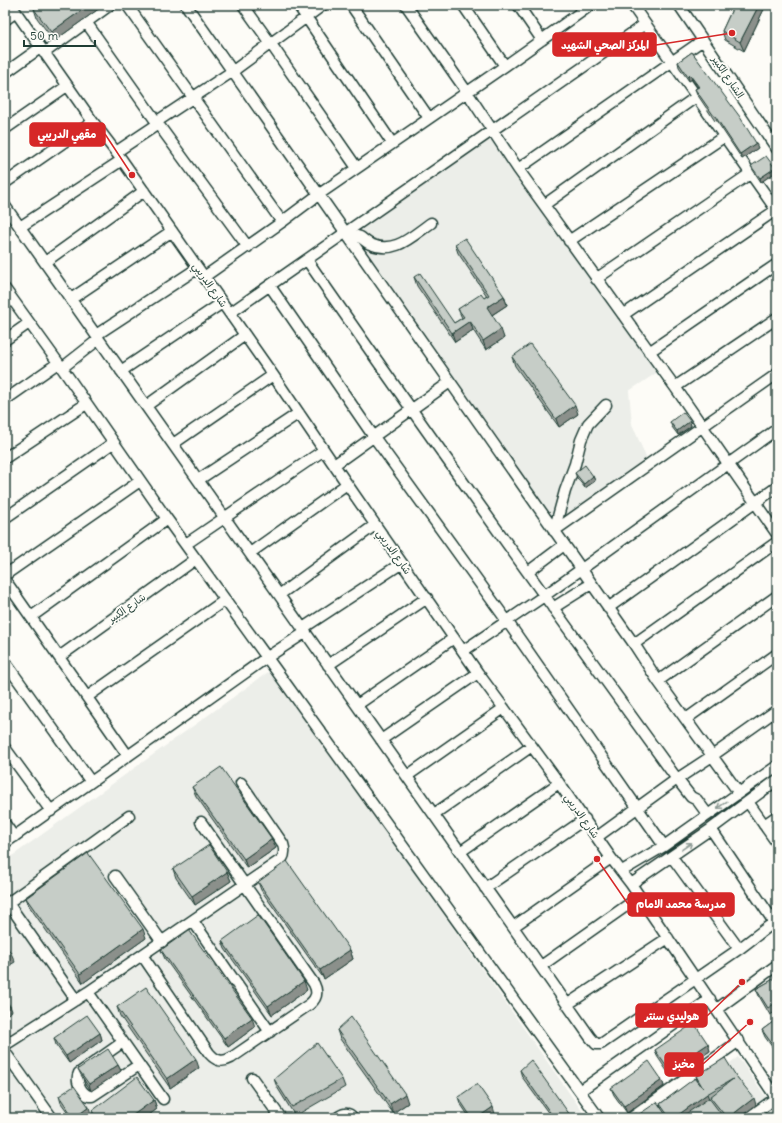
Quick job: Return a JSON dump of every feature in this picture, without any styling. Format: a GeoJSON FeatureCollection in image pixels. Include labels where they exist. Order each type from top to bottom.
{"type":"FeatureCollection","features":[{"type":"Feature","properties":{"kind":"street"},"geometry":{"type":"LineString","coordinates":[[5,72],[86,22],[110,5]]}},
{"type":"Feature","properties":{"kind":"street"},"geometry":{"type":"LineString","coordinates":[[127,5],[282,222]]}},
{"type":"Feature","properties":{"kind":"street"},"geometry":{"type":"LineString","coordinates":[[186,5],[634,644],[658,681],[739,792]]}},
{"type":"Feature","properties":{"kind":"street"},"geometry":{"type":"LineString","coordinates":[[243,5],[357,168]]}},
{"type":"Feature","properties":{"kind":"street"},"geometry":{"type":"LineString","coordinates":[[298,5],[392,143]]}},
{"type":"Feature","properties":{"kind":"street"},"geometry":{"type":"LineString","coordinates":[[116,152],[192,97],[271,44],[306,16],[323,5]]}},
{"type":"Feature","properties":{"kind":"street"},"geometry":{"type":"LineString","coordinates":[[350,5],[429,118]]}},
{"type":"Feature","properties":{"kind":"street"},"geometry":{"type":"LineString","coordinates":[[406,5],[467,92],[518,169],[596,280],[675,387],[754,503],[777,534]]}},
{"type":"Feature","properties":{"kind":"street"},"geometry":{"type":"LineString","coordinates":[[463,5],[505,66]]}},
{"type":"Feature","properties":{"kind":"street"},"geometry":{"type":"LineString","coordinates":[[518,5],[542,40]]}},
{"type":"Feature","properties":{"kind":"street"},"geometry":{"type":"LineString","coordinates":[[204,277],[392,143],[542,40],[577,9],[591,5]]}},
{"type":"Feature","properties":{"kind":"street"},"geometry":{"type":"LineString","coordinates":[[623,315],[776,210],[632,5]]}},
{"type":"Feature","properties":{"kind":"street","name":"الشارع الكبير"},"geometry":{"type":"LineString","coordinates":[[679,5],[777,149]]}},
{"type":"Feature","properties":{"kind":"street"},"geometry":{"type":"LineString","coordinates":[[5,20],[13,9]]}},
{"type":"Feature","properties":{"kind":"street","name":"شارع الدريبي"},"geometry":{"type":"LineString","coordinates":[[13,9],[230,313],[478,673],[559,783],[611,858],[622,871],[777,1098]]}},
{"type":"Feature","properties":{"kind":"street"},"geometry":{"type":"LineString","coordinates":[[86,22],[157,123],[248,247]]}},
{"type":"Feature","properties":{"kind":"street"},"geometry":{"type":"LineString","coordinates":[[230,313],[645,24]]}},
{"type":"Feature","properties":{"kind":"street"},"geometry":{"type":"LineString","coordinates":[[518,169],[703,40]]}},
{"type":"Feature","properties":{"kind":"street"},"geometry":{"type":"LineString","coordinates":[[5,129],[67,86]]}},
{"type":"Feature","properties":{"kind":"street"},"geometry":{"type":"LineString","coordinates":[[544,205],[696,97]]}},
{"type":"Feature","properties":{"kind":"street"},"geometry":{"type":"LineString","coordinates":[[5,183],[93,122]]}},
{"type":"Feature","properties":{"kind":"street"},"geometry":{"type":"LineString","coordinates":[[569,240],[725,136]]}},
{"type":"Feature","properties":{"kind":"street"},"geometry":{"type":"LineString","coordinates":[[20,227],[122,160]]}},
{"type":"Feature","properties":{"kind":"street"},"geometry":{"type":"LineString","coordinates":[[596,280],[751,173]]}},
{"type":"Feature","properties":{"kind":"street"},"geometry":{"type":"LineString","coordinates":[[44,262],[144,191]]}},
{"type":"Feature","properties":{"kind":"street"},"geometry":{"type":"LineString","coordinates":[[5,206],[596,1044],[601,1044],[696,979],[739,949],[775,921],[711,829]]}},
{"type":"Feature","properties":{"kind":"street"},"geometry":{"type":"LineString","coordinates":[[345,232],[359,236],[369,243],[382,248],[403,243],[430,223]]}},
{"type":"Feature","properties":{"kind":"street"},"geometry":{"type":"LineString","coordinates":[[71,299],[172,231]]}},
{"type":"Feature","properties":{"kind":"street"},"geometry":{"type":"LineString","coordinates":[[307,260],[410,410],[544,596],[677,779],[691,797],[697,800],[708,815]]}},
{"type":"Feature","properties":{"kind":"street"},"geometry":{"type":"LineString","coordinates":[[649,352],[777,264]]}},
{"type":"Feature","properties":{"kind":"street"},"geometry":{"type":"LineString","coordinates":[[5,400],[60,365],[97,337],[198,268]]}},
{"type":"Feature","properties":{"kind":"street"},"geometry":{"type":"LineString","coordinates":[[270,286],[374,437],[507,621],[664,846]]}},
{"type":"Feature","properties":{"kind":"street"},"geometry":{"type":"LineString","coordinates":[[5,289],[266,658],[599,1118]]}},
{"type":"Feature","properties":{"kind":"street"},"geometry":{"type":"LineString","coordinates":[[121,371],[222,303]]}},
{"type":"Feature","properties":{"kind":"street"},"geometry":{"type":"LineString","coordinates":[[675,387],[777,318]]}},
{"type":"Feature","properties":{"kind":"street"},"geometry":{"type":"LineString","coordinates":[[5,340],[29,324]]}},
{"type":"Feature","properties":{"kind":"street"},"geometry":{"type":"LineString","coordinates":[[146,406],[245,335]]}},
{"type":"Feature","properties":{"kind":"street"},"geometry":{"type":"LineString","coordinates":[[554,530],[777,374]]}},
{"type":"Feature","properties":{"kind":"street"},"geometry":{"type":"LineString","coordinates":[[173,444],[273,375]]}},
{"type":"Feature","properties":{"kind":"street"},"geometry":{"type":"LineString","coordinates":[[334,465],[450,382]]}},
{"type":"Feature","properties":{"kind":"street"},"geometry":{"type":"LineString","coordinates":[[5,458],[86,404]]}},
{"type":"Feature","properties":{"kind":"street"},"geometry":{"type":"LineString","coordinates":[[554,530],[581,440],[588,424],[606,405]]}},
{"type":"Feature","properties":{"kind":"street"},"geometry":{"type":"LineString","coordinates":[[198,480],[299,413]]}},
{"type":"Feature","properties":{"kind":"street"},"geometry":{"type":"LineString","coordinates":[[463,651],[544,596],[777,428]]}},
{"type":"Feature","properties":{"kind":"street"},"geometry":{"type":"LineString","coordinates":[[5,518],[113,443]]}},
{"type":"Feature","properties":{"kind":"street"},"geometry":{"type":"LineString","coordinates":[[186,544],[324,450]]}},
{"type":"Feature","properties":{"kind":"street"},"geometry":{"type":"LineString","coordinates":[[5,575],[140,481]]}},
{"type":"Feature","properties":{"kind":"street"},"geometry":{"type":"LineString","coordinates":[[250,553],[347,484]]}},
{"type":"Feature","properties":{"kind":"street"},"geometry":{"type":"LineString","coordinates":[[608,608],[777,487]]}},
{"type":"Feature","properties":{"kind":"street"},"geometry":{"type":"LineString","coordinates":[[31,617],[167,519]]}},
{"type":"Feature","properties":{"kind":"street"},"geometry":{"type":"LineString","coordinates":[[279,595],[375,525]]}},
{"type":"Feature","properties":{"kind":"street"},"geometry":{"type":"LineString","coordinates":[[634,644],[777,542]]}},
{"type":"Feature","properties":{"kind":"street"},"geometry":{"type":"LineString","coordinates":[[528,572],[564,545]]}},
{"type":"Feature","properties":{"kind":"street","name":"شارع الكبير"},"geometry":{"type":"LineString","coordinates":[[59,656],[196,559]]}},
{"type":"Feature","properties":{"kind":"street"},"geometry":{"type":"LineString","coordinates":[[5,843],[304,630],[402,563]]}},
{"type":"Feature","properties":{"kind":"street"},"geometry":{"type":"LineString","coordinates":[[5,580],[128,756]]}},
{"type":"Feature","properties":{"kind":"street"},"geometry":{"type":"LineString","coordinates":[[553,608],[591,584]]}},
{"type":"Feature","properties":{"kind":"street"},"geometry":{"type":"LineString","coordinates":[[658,681],[777,596]]}},
{"type":"Feature","properties":{"kind":"street"},"geometry":{"type":"LineString","coordinates":[[328,665],[427,598]]}},
{"type":"Feature","properties":{"kind":"street"},"geometry":{"type":"LineString","coordinates":[[87,697],[225,600]]}},
{"type":"Feature","properties":{"kind":"street"},"geometry":{"type":"LineString","coordinates":[[357,705],[454,638]]}},
{"type":"Feature","properties":{"kind":"street"},"geometry":{"type":"LineString","coordinates":[[686,719],[777,654]]}},
{"type":"Feature","properties":{"kind":"street"},"geometry":{"type":"LineString","coordinates":[[5,662],[91,782]]}},
{"type":"Feature","properties":{"kind":"street"},"geometry":{"type":"LineString","coordinates":[[381,740],[478,673]]}},
{"type":"Feature","properties":{"kind":"street"},"geometry":{"type":"LineString","coordinates":[[406,776],[504,708]]}},
{"type":"Feature","properties":{"kind":"street"},"geometry":{"type":"LineString","coordinates":[[597,837],[677,779],[777,710]]}},
{"type":"Feature","properties":{"kind":"street"},"geometry":{"type":"LineString","coordinates":[[434,814],[532,746]]}},
{"type":"Feature","properties":{"kind":"street"},"geometry":{"type":"LineString","coordinates":[[5,748],[50,811]]}},
{"type":"Feature","properties":{"kind":"street"},"geometry":{"type":"LineString","coordinates":[[622,871],[664,846],[777,766]]}},
{"type":"Feature","properties":{"kind":"street"},"geometry":{"type":"LineString","coordinates":[[631,884],[711,829],[777,780]]}},
{"type":"Feature","properties":{"kind":"street"},"geometry":{"type":"LineString","coordinates":[[5,1045],[142,956],[282,859],[285,855],[285,849],[241,782]]}},
{"type":"Feature","properties":{"kind":"street"},"geometry":{"type":"LineString","coordinates":[[460,852],[559,783]]}},
{"type":"Feature","properties":{"kind":"street"},"geometry":{"type":"LineString","coordinates":[[748,802],[777,843]]}},
{"type":"Feature","properties":{"kind":"street"},"geometry":{"type":"LineString","coordinates":[[76,1000],[6,904],[129,816]]}},
{"type":"Feature","properties":{"kind":"street"},"geometry":{"type":"LineString","coordinates":[[764,825],[777,816]]}},
{"type":"Feature","properties":{"kind":"street"},"geometry":{"type":"LineString","coordinates":[[486,888],[584,819]]}},
{"type":"Feature","properties":{"kind":"street"},"geometry":{"type":"LineString","coordinates":[[142,956],[213,1058],[219,1061],[225,1061],[270,1032],[314,1000],[317,995],[316,989],[246,885],[201,822]]}},
{"type":"Feature","properties":{"kind":"street"},"geometry":{"type":"LineString","coordinates":[[5,824],[14,837]]}},
{"type":"Feature","properties":{"kind":"street"},"geometry":{"type":"LineString","coordinates":[[672,856],[739,949]]}},
{"type":"Feature","properties":{"kind":"street"},"geometry":{"type":"LineString","coordinates":[[513,927],[611,858]]}},
{"type":"Feature","properties":{"kind":"street"},"geometry":{"type":"LineString","coordinates":[[115,876],[162,942]]}},
{"type":"Feature","properties":{"kind":"street"},"geometry":{"type":"LineString","coordinates":[[541,966],[639,897]]}},
{"type":"Feature","properties":{"kind":"street"},"geometry":{"type":"LineString","coordinates":[[193,921],[270,1032]]}},
{"type":"Feature","properties":{"kind":"street"},"geometry":{"type":"LineString","coordinates":[[568,1004],[668,938]]}},
{"type":"Feature","properties":{"kind":"street"},"geometry":{"type":"LineString","coordinates":[[717,1009],[777,965]]}},
{"type":"Feature","properties":{"kind":"street"},"geometry":{"type":"LineString","coordinates":[[88,992],[163,1099]]}},
{"type":"Feature","properties":{"kind":"street"},"geometry":{"type":"LineString","coordinates":[[580,1091],[710,999]]}},
{"type":"Feature","properties":{"kind":"street"},"geometry":{"type":"LineString","coordinates":[[631,1118],[739,1041]]}},
{"type":"Feature","properties":{"kind":"street"},"geometry":{"type":"LineString","coordinates":[[124,1042],[79,1073],[77,1081],[84,1093],[89,1096],[95,1095],[139,1065]]}},
{"type":"Feature","properties":{"kind":"street"},"geometry":{"type":"LineString","coordinates":[[5,1052],[52,1118]]}},
{"type":"Feature","properties":{"kind":"street"},"geometry":{"type":"LineString","coordinates":[[252,1078],[281,1118]]}},
{"type":"Feature","properties":{"kind":"street"},"geometry":{"type":"LineString","coordinates":[[748,1118],[777,1098]]}},
{"type":"Feature","properties":{"kind":"street"},"geometry":{"type":"LineString","coordinates":[[337,1118],[346,1113],[353,1118]]}},
{"type":"Feature","properties":{"kind":"shaded area"},"geometry":{"type":"Polygon","coordinates":[[[491,130],[661,370],[629,391],[632,424],[648,462],[554,529],[345,232],[491,130]]]}},
{"type":"Feature","properties":{"kind":"shaded area"},"geometry":{"type":"Polygon","coordinates":[[[271,670],[587,1118],[5,1118],[5,861],[271,670]]]}},
{"type":"Feature","properties":{"kind":"shaded area"},"geometry":{"type":"Polygon","coordinates":[[[738,1057],[777,1113],[777,1118],[653,1118],[738,1057]]]}},
{"type":"Feature","properties":{"kind":"building"},"geometry":{"type":"Polygon","coordinates":[[[40,5],[89,5],[51,32],[34,9],[40,5]]]}},
{"type":"Feature","properties":{"kind":"building"},"geometry":{"type":"Polygon","coordinates":[[[734,5],[759,5],[740,42],[722,31],[734,5]]]}},
{"type":"Feature","properties":{"kind":"building"},"geometry":{"type":"Polygon","coordinates":[[[692,52],[740,117],[756,143],[740,154],[695,89],[699,87],[690,75],[688,77],[678,62],[692,52]]]}},
{"type":"Feature","properties":{"kind":"building"},"geometry":{"type":"Polygon","coordinates":[[[766,156],[775,168],[760,178],[751,166],[766,156]]]}},
{"type":"Feature","properties":{"kind":"building"},"geometry":{"type":"Polygon","coordinates":[[[465,238],[504,296],[487,307],[501,329],[483,341],[470,321],[452,333],[414,277],[420,273],[454,323],[464,317],[458,309],[481,294],[484,298],[489,295],[455,244],[465,238]]]}},
{"type":"Feature","properties":{"kind":"building"},"geometry":{"type":"Polygon","coordinates":[[[530,344],[575,405],[556,419],[512,357],[530,344]]]}},
{"type":"Feature","properties":{"kind":"building"},"geometry":{"type":"Polygon","coordinates":[[[683,412],[690,421],[677,431],[670,422],[683,412]]]}},
{"type":"Feature","properties":{"kind":"building"},"geometry":{"type":"Polygon","coordinates":[[[585,465],[593,476],[584,484],[575,473],[585,465]]]}},
{"type":"Feature","properties":{"kind":"building"},"geometry":{"type":"Polygon","coordinates":[[[221,767],[272,839],[244,859],[192,787],[221,767]]]}},
{"type":"Feature","properties":{"kind":"building"},"geometry":{"type":"Polygon","coordinates":[[[209,845],[227,872],[192,896],[173,869],[209,845]]]}},
{"type":"Feature","properties":{"kind":"building"},"geometry":{"type":"Polygon","coordinates":[[[88,853],[143,929],[80,974],[26,898],[88,853]]]}},
{"type":"Feature","properties":{"kind":"building"},"geometry":{"type":"Polygon","coordinates":[[[287,861],[350,950],[320,970],[258,882],[287,861]]]}},
{"type":"Feature","properties":{"kind":"building"},"geometry":{"type":"Polygon","coordinates":[[[258,915],[304,981],[268,1006],[222,941],[258,915]]]}},
{"type":"Feature","properties":{"kind":"building"},"geometry":{"type":"Polygon","coordinates":[[[189,930],[252,1018],[224,1038],[161,950],[189,930]]]}},
{"type":"Feature","properties":{"kind":"building"},"geometry":{"type":"Polygon","coordinates":[[[5,944],[11,953],[5,958],[5,944]]]}},
{"type":"Feature","properties":{"kind":"building"},"geometry":{"type":"Polygon","coordinates":[[[777,977],[777,1002],[768,1008],[756,989],[777,977]]]}},
{"type":"Feature","properties":{"kind":"building"},"geometry":{"type":"Polygon","coordinates":[[[146,987],[196,1059],[167,1079],[117,1007],[146,987]]]}},
{"type":"Feature","properties":{"kind":"building"},"geometry":{"type":"Polygon","coordinates":[[[5,999],[10,1006],[5,1010],[5,999]]]}},
{"type":"Feature","properties":{"kind":"building"},"geometry":{"type":"Polygon","coordinates":[[[87,1015],[100,1033],[66,1056],[54,1038],[87,1015]]]}},
{"type":"Feature","properties":{"kind":"building"},"geometry":{"type":"Polygon","coordinates":[[[351,1017],[405,1094],[390,1104],[337,1030],[351,1017]]]}},
{"type":"Feature","properties":{"kind":"building"},"geometry":{"type":"Polygon","coordinates":[[[777,1019],[777,1042],[773,1045],[762,1030],[777,1019]]]}},
{"type":"Feature","properties":{"kind":"building"},"geometry":{"type":"Polygon","coordinates":[[[694,1023],[708,1044],[669,1070],[655,1050],[694,1023]]]}},
{"type":"Feature","properties":{"kind":"building"},"geometry":{"type":"Polygon","coordinates":[[[317,1043],[342,1079],[292,1107],[274,1079],[317,1043]]]}},
{"type":"Feature","properties":{"kind":"building"},"geometry":{"type":"Polygon","coordinates":[[[108,1049],[118,1065],[89,1084],[78,1069],[108,1049]]]}},
{"type":"Feature","properties":{"kind":"building"},"geometry":{"type":"Polygon","coordinates":[[[725,1058],[736,1076],[754,1098],[727,1118],[710,1097],[733,1079],[707,1094],[674,1118],[670,1118],[660,1104],[695,1078],[703,1088],[696,1076],[725,1058]]]}},
{"type":"Feature","properties":{"kind":"building"},"geometry":{"type":"Polygon","coordinates":[[[531,1060],[570,1115],[566,1118],[554,1118],[520,1070],[531,1060]]]}},
{"type":"Feature","properties":{"kind":"building"},"geometry":{"type":"Polygon","coordinates":[[[649,1061],[662,1080],[624,1106],[611,1088],[649,1061]]]}},
{"type":"Feature","properties":{"kind":"building"},"geometry":{"type":"Polygon","coordinates":[[[137,1077],[154,1100],[129,1118],[97,1118],[92,1111],[137,1077]]]}},
{"type":"Feature","properties":{"kind":"building"},"geometry":{"type":"Polygon","coordinates":[[[477,1084],[493,1107],[477,1118],[472,1118],[458,1097],[477,1084]]]}},
{"type":"Feature","properties":{"kind":"building"},"geometry":{"type":"Polygon","coordinates":[[[74,1086],[89,1107],[74,1118],[59,1096],[74,1086]]]}},
{"type":"Feature","properties":{"kind":"building"},"geometry":{"type":"Polygon","coordinates":[[[709,1098],[724,1118],[680,1118],[709,1098]]]}},
{"type":"Feature","properties":{"kind":"building"},"geometry":{"type":"Polygon","coordinates":[[[657,1102],[668,1118],[628,1118],[636,1113],[638,1115],[657,1102]]]}},
{"type":"Feature","properties":{"kind":"building"},"geometry":{"type":"Polygon","coordinates":[[[764,1111],[768,1118],[755,1118],[764,1111]]]}},
{"type":"Feature","properties":{"kind":"place","name":"المركز الصحي الشهيد"},"geometry":{"type":"Point","coordinates":[732,33]}},
{"type":"Feature","properties":{"kind":"place","name":"مقهي الدريبي"},"geometry":{"type":"Point","coordinates":[132,175]}},
{"type":"Feature","properties":{"kind":"place","name":"مدرسة محمد الامام"},"geometry":{"type":"Point","coordinates":[597,859]}},
{"type":"Feature","properties":{"kind":"place","name":"هوليدي سنتر"},"geometry":{"type":"Point","coordinates":[742,982]}},
{"type":"Feature","properties":{"kind":"place","name":"مخبز"},"geometry":{"type":"Point","coordinates":[750,1022]}}]}
